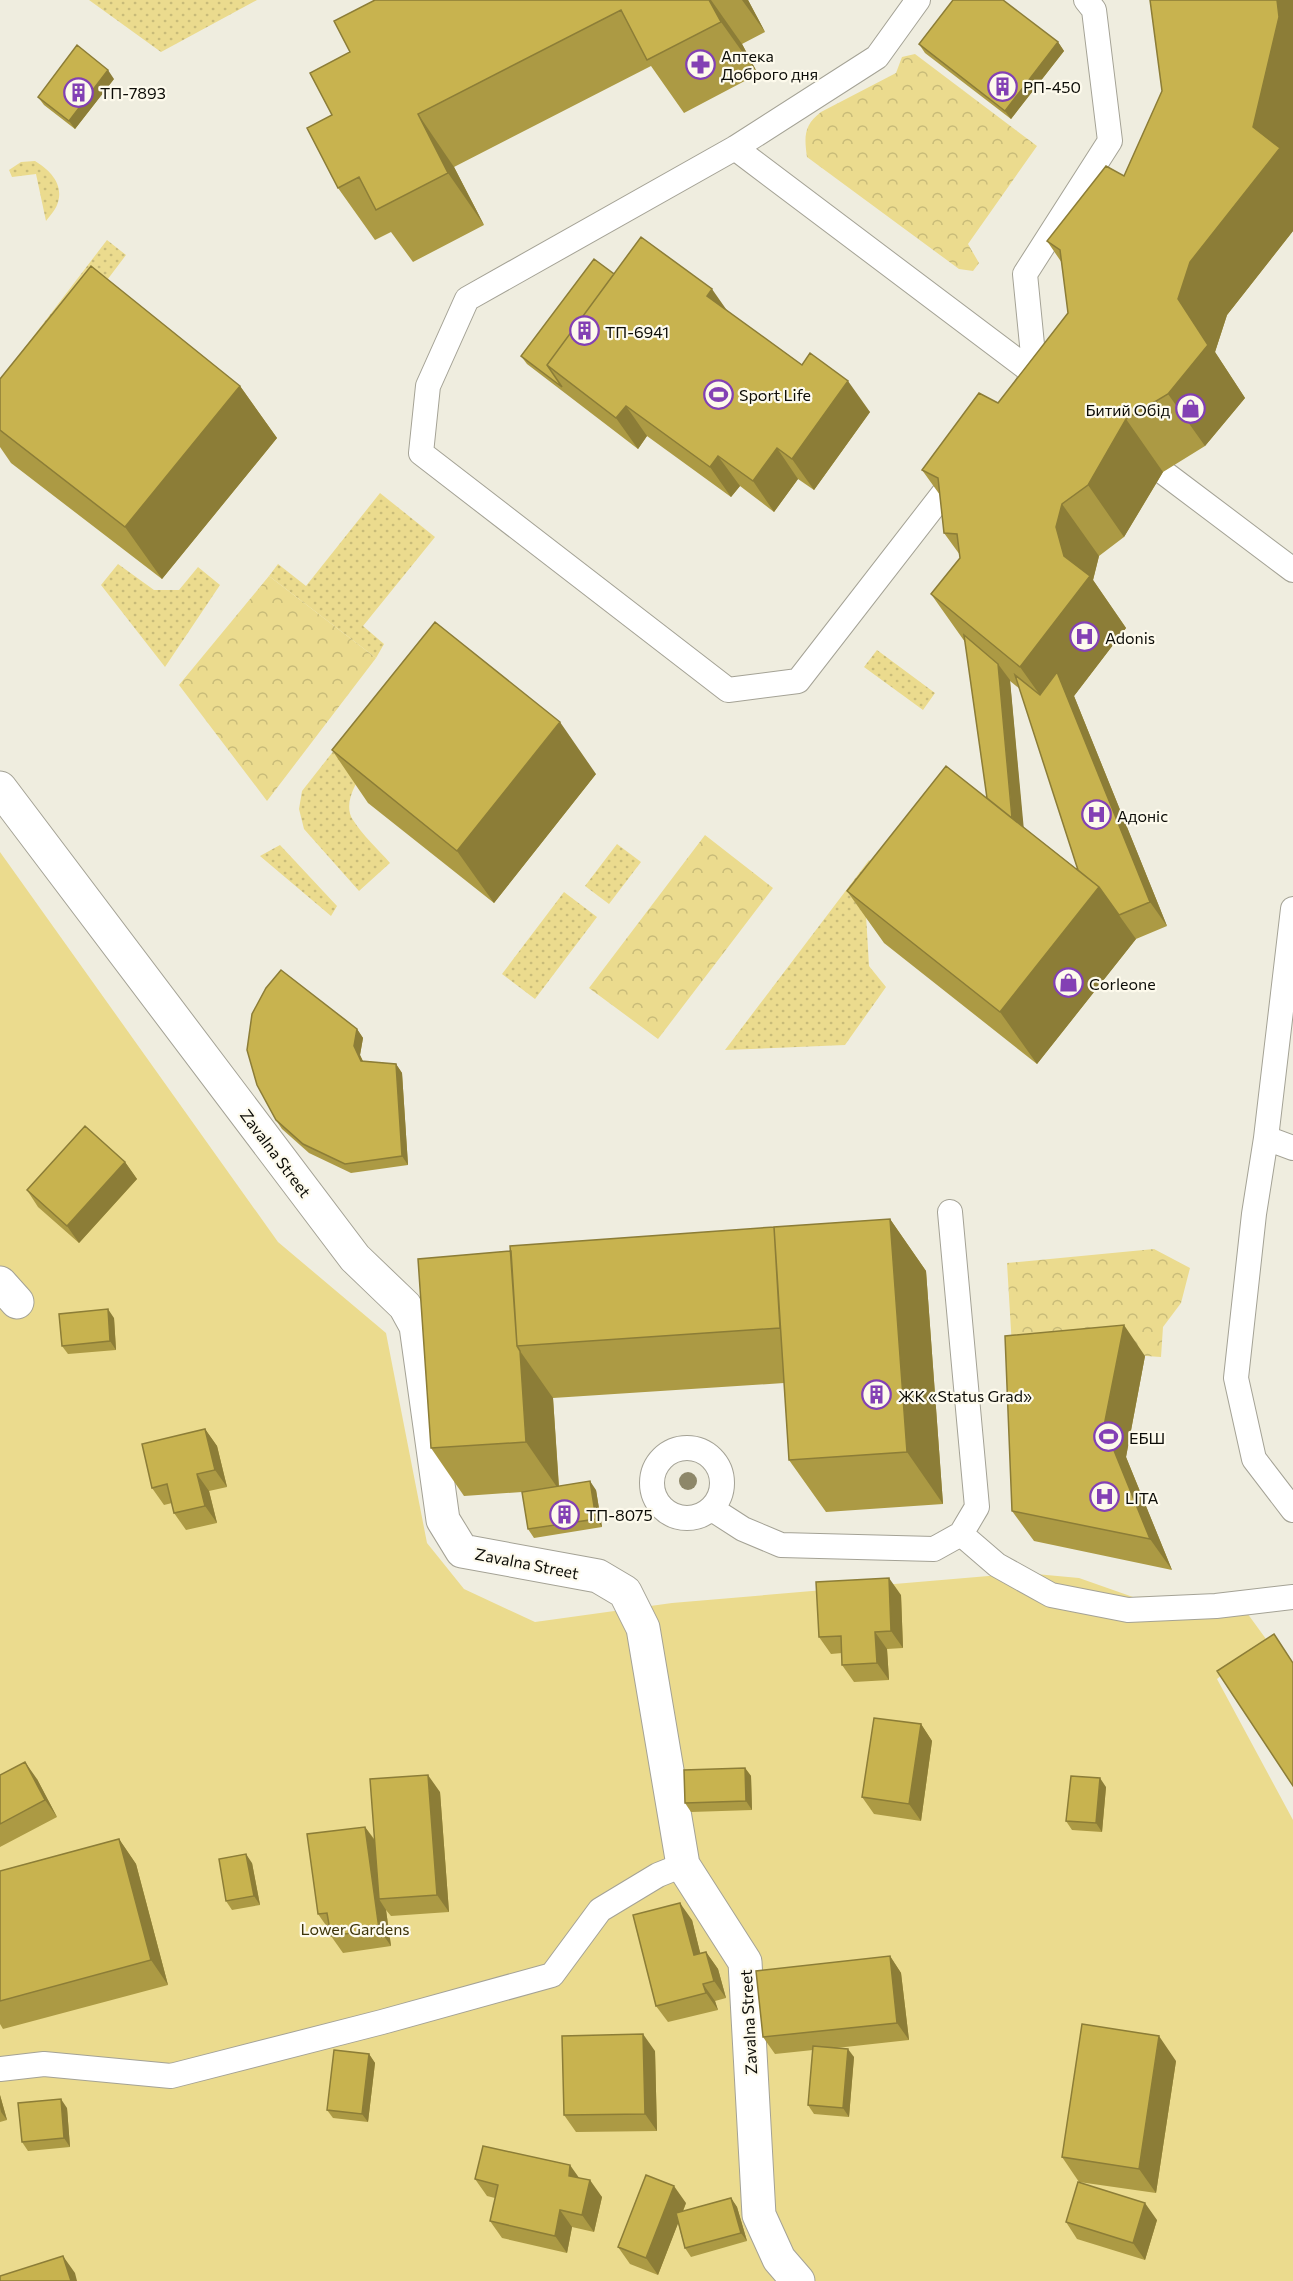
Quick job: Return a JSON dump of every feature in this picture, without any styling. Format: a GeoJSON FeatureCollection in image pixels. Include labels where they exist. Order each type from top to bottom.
{"type":"FeatureCollection","features":[{"type":"Feature","properties":{"kind":"street","name":"Zavalna Street"},"geometry":{"type":"LineString","coordinates":[[0,788],[356,1258],[405,1306],[416,1326],[443,1520],[462,1551],[598,1576],[625,1592],[643,1628],[683,1865],[745,1962],[759,2215],[788,2270]]}},
{"type":"Feature","properties":{"kind":"lane"},"geometry":{"type":"LineString","coordinates":[[918,0],[877,57],[735,148],[467,299],[428,386],[421,453],[728,690],[798,681],[971,458]]}},
{"type":"Feature","properties":{"kind":"lane"},"geometry":{"type":"LineString","coordinates":[[1014,403],[1035,375],[1025,274],[1110,141],[1094,10],[1086,0]]}},
{"type":"Feature","properties":{"kind":"lane"},"geometry":{"type":"LineString","coordinates":[[735,148],[1066,398]]}},
{"type":"Feature","properties":{"kind":"lane"},"geometry":{"type":"LineString","coordinates":[[1163,472],[1293,570]]}},
{"type":"Feature","properties":{"kind":"lane"},"geometry":{"type":"LineString","coordinates":[[1293,909],[1266,1138],[1254,1214],[1236,1378],[1254,1458],[1293,1510]]}},
{"type":"Feature","properties":{"kind":"lane"},"geometry":{"type":"LineString","coordinates":[[1266,1138],[1293,1148]]}},
{"type":"Feature","properties":{"kind":"lane"},"geometry":{"type":"LineString","coordinates":[[712,1509],[743,1529],[781,1545],[934,1549],[961,1534],[977,1507],[950,1212]]}},
{"type":"Feature","properties":{"kind":"lane"},"geometry":{"type":"LineString","coordinates":[[961,1534],[997,1565],[1051,1595],[1128,1610],[1216,1606],[1293,1597]]}},
{"type":"Feature","properties":{"kind":"lane"},"geometry":{"type":"LineString","coordinates":[[0,2069],[44,2064],[171,2076],[382,2022],[552,1975],[600,1910],[658,1875],[683,1865]]}},
{"type":"Feature","properties":{"kind":"green space"},"geometry":{"type":"Polygon","coordinates":[[[89,0],[257,0],[161,52],[89,0]]]}},
{"type":"Feature","properties":{"kind":"green space"},"geometry":{"type":"Polygon","coordinates":[[[915,54],[1037,146],[968,244],[979,263],[973,271],[959,269],[807,157],[806,132],[815,117],[896,73],[902,57],[915,54]]]}},
{"type":"Feature","properties":{"kind":"green space"},"geometry":{"type":"Polygon","coordinates":[[[35,161],[51,174],[58,185],[57,205],[46,221],[36,174],[12,177],[9,170],[21,162],[35,161]]]}},
{"type":"Feature","properties":{"kind":"green space"},"geometry":{"type":"Polygon","coordinates":[[[107,240],[126,255],[11,407],[0,380],[107,240]]]}},
{"type":"Feature","properties":{"kind":"green space"},"geometry":{"type":"Polygon","coordinates":[[[380,493],[435,537],[363,626],[384,644],[376,658],[269,576],[278,564],[306,586],[380,493]]]}},
{"type":"Feature","properties":{"kind":"green space"},"geometry":{"type":"Polygon","coordinates":[[[118,564],[154,590],[179,590],[198,567],[220,585],[165,667],[101,585],[118,564]]]}},
{"type":"Feature","properties":{"kind":"green space"},"geometry":{"type":"Polygon","coordinates":[[[269,576],[376,658],[267,801],[179,685],[269,576]]]}},
{"type":"Feature","properties":{"kind":"green space"},"geometry":{"type":"Polygon","coordinates":[[[877,650],[935,693],[923,710],[864,667],[877,650]]]}},
{"type":"Feature","properties":{"kind":"green space"},"geometry":{"type":"Polygon","coordinates":[[[372,702],[401,726],[364,770],[351,797],[349,809],[353,820],[390,863],[359,891],[304,829],[299,809],[302,791],[372,702]]]}},
{"type":"Feature","properties":{"kind":"green space"},"geometry":{"type":"Polygon","coordinates":[[[705,835],[773,888],[658,1039],[589,988],[705,835]]]}},
{"type":"Feature","properties":{"kind":"green space"},"geometry":{"type":"Polygon","coordinates":[[[617,844],[641,862],[609,904],[585,886],[617,844]]]}},
{"type":"Feature","properties":{"kind":"green space"},"geometry":{"type":"Polygon","coordinates":[[[280,845],[337,906],[331,916],[260,856],[280,845]]]}},
{"type":"Feature","properties":{"kind":"green space","name":"Lower Gardens"},"geometry":{"type":"Polygon","coordinates":[[[0,852],[278,1242],[386,1333],[427,1543],[464,1589],[535,1622],[672,1603],[1025,1573],[1079,1578],[1133,1597],[1234,1595],[1266,1639],[1217,1679],[1293,1820],[1293,2281],[0,2281],[0,852]]]}},
{"type":"Feature","properties":{"kind":"green space"},"geometry":{"type":"Polygon","coordinates":[[[869,860],[890,880],[866,915],[869,966],[886,987],[845,1045],[725,1050],[869,860]]]}},
{"type":"Feature","properties":{"kind":"green space"},"geometry":{"type":"Polygon","coordinates":[[[564,892],[597,917],[535,999],[502,974],[564,892]]]}},
{"type":"Feature","properties":{"kind":"green space"},"geometry":{"type":"Polygon","coordinates":[[[1154,1249],[1190,1268],[1181,1303],[1163,1327],[1161,1357],[1012,1347],[1007,1263],[1154,1249]]]}},
{"type":"Feature","properties":{"kind":"building"},"geometry":{"type":"Polygon","coordinates":[[[375,0],[709,0],[721,22],[647,60],[621,10],[418,114],[448,173],[376,210],[359,177],[338,188],[307,128],[332,115],[310,73],[350,52],[334,21],[375,0]]]}},
{"type":"Feature","properties":{"kind":"building","name":"РП-450"},"geometry":{"type":"Polygon","coordinates":[[[953,0],[1003,0],[1058,42],[1005,111],[919,44],[953,0]]]}},
{"type":"Feature","properties":{"kind":"building"},"geometry":{"type":"Polygon","coordinates":[[[1150,0],[1277,0],[1279,17],[1253,127],[1280,148],[1190,262],[1178,299],[1208,345],[1168,394],[1126,419],[1088,485],[1062,504],[1056,527],[1064,556],[1090,576],[1020,667],[931,594],[960,558],[957,534],[944,533],[938,478],[922,470],[979,393],[998,403],[1068,313],[1060,250],[1047,241],[1106,166],[1124,176],[1162,91],[1150,0]]]}},
{"type":"Feature","properties":{"kind":"building","name":"ТП-7893"},"geometry":{"type":"Polygon","coordinates":[[[77,45],[108,70],[69,121],[38,97],[77,45]]]}},
{"type":"Feature","properties":{"kind":"building"},"geometry":{"type":"Polygon","coordinates":[[[641,237],[712,289],[707,296],[802,365],[810,353],[848,381],[792,459],[777,448],[753,481],[718,456],[710,467],[626,406],[616,418],[547,365],[641,237]]]}},
{"type":"Feature","properties":{"kind":"building"},"geometry":{"type":"Polygon","coordinates":[[[594,259],[614,274],[547,365],[562,387],[521,356],[594,259]]]}},
{"type":"Feature","properties":{"kind":"building"},"geometry":{"type":"Polygon","coordinates":[[[91,266],[240,386],[125,527],[0,430],[0,379],[91,266]]]}},
{"type":"Feature","properties":{"kind":"building"},"geometry":{"type":"Polygon","coordinates":[[[435,622],[560,722],[457,851],[332,750],[435,622]]]}},
{"type":"Feature","properties":{"kind":"building"},"geometry":{"type":"Polygon","coordinates":[[[964,635],[998,664],[1012,818],[987,798],[964,635]]]}},
{"type":"Feature","properties":{"kind":"building","name":"Адоніс"},"geometry":{"type":"Polygon","coordinates":[[[1057,672],[1150,902],[1119,915],[1099,887],[1078,870],[1015,675],[1040,695],[1057,672]]]}},
{"type":"Feature","properties":{"kind":"building"},"geometry":{"type":"Polygon","coordinates":[[[946,766],[1099,887],[1000,1012],[847,891],[946,766]]]}},
{"type":"Feature","properties":{"kind":"building"},"geometry":{"type":"Polygon","coordinates":[[[281,970],[357,1029],[354,1046],[361,1061],[396,1064],[402,1156],[345,1164],[303,1144],[276,1120],[257,1085],[247,1050],[252,1014],[266,988],[281,970]]]}},
{"type":"Feature","properties":{"kind":"building"},"geometry":{"type":"Polygon","coordinates":[[[85,1126],[125,1162],[67,1226],[27,1190],[85,1126]]]}},
{"type":"Feature","properties":{"kind":"building"},"geometry":{"type":"Polygon","coordinates":[[[890,1219],[907,1452],[789,1460],[774,1227],[890,1219]]]}},
{"type":"Feature","properties":{"kind":"building"},"geometry":{"type":"Polygon","coordinates":[[[774,1227],[780,1328],[517,1346],[510,1246],[774,1227]]]}},
{"type":"Feature","properties":{"kind":"building"},"geometry":{"type":"Polygon","coordinates":[[[511,1251],[526,1442],[431,1448],[418,1259],[511,1251]]]}},
{"type":"Feature","properties":{"kind":"building"},"geometry":{"type":"Polygon","coordinates":[[[108,1309],[110,1341],[62,1346],[59,1314],[108,1309]]]}},
{"type":"Feature","properties":{"kind":"building"},"geometry":{"type":"Polygon","coordinates":[[[1124,1325],[1104,1426],[1150,1539],[1012,1511],[1005,1336],[1124,1325]]]}},
{"type":"Feature","properties":{"kind":"building"},"geometry":{"type":"Polygon","coordinates":[[[205,1429],[215,1470],[197,1474],[205,1506],[174,1513],[167,1484],[152,1488],[142,1444],[205,1429]]]}},
{"type":"Feature","properties":{"kind":"building","name":"ТП-8075"},"geometry":{"type":"Polygon","coordinates":[[[590,1481],[596,1519],[528,1529],[522,1492],[590,1481]]]}},
{"type":"Feature","properties":{"kind":"building"},"geometry":{"type":"Polygon","coordinates":[[[889,1578],[891,1631],[875,1632],[877,1663],[842,1665],[841,1636],[819,1637],[816,1582],[889,1578]]]}},
{"type":"Feature","properties":{"kind":"building"},"geometry":{"type":"Polygon","coordinates":[[[1274,1634],[1293,1663],[1293,1786],[1217,1671],[1274,1634]]]}},
{"type":"Feature","properties":{"kind":"building"},"geometry":{"type":"Polygon","coordinates":[[[874,1718],[921,1724],[909,1804],[862,1797],[874,1718]]]}},
{"type":"Feature","properties":{"kind":"building"},"geometry":{"type":"Polygon","coordinates":[[[25,1762],[45,1800],[0,1824],[0,1775],[25,1762]]]}},
{"type":"Feature","properties":{"kind":"building"},"geometry":{"type":"Polygon","coordinates":[[[745,1768],[746,1801],[685,1803],[684,1770],[745,1768]]]}},
{"type":"Feature","properties":{"kind":"building"},"geometry":{"type":"Polygon","coordinates":[[[428,1775],[437,1895],[379,1899],[370,1779],[428,1775]]]}},
{"type":"Feature","properties":{"kind":"building"},"geometry":{"type":"Polygon","coordinates":[[[1071,1776],[1100,1778],[1096,1823],[1066,1821],[1071,1776]]]}},
{"type":"Feature","properties":{"kind":"building"},"geometry":{"type":"Polygon","coordinates":[[[365,1827],[379,1929],[331,1936],[327,1913],[318,1914],[307,1834],[365,1827]]]}},
{"type":"Feature","properties":{"kind":"building"},"geometry":{"type":"Polygon","coordinates":[[[119,1839],[151,1960],[0,2001],[0,1871],[119,1839]]]}},
{"type":"Feature","properties":{"kind":"building"},"geometry":{"type":"Polygon","coordinates":[[[246,1854],[254,1896],[226,1901],[219,1859],[246,1854]]]}},
{"type":"Feature","properties":{"kind":"building"},"geometry":{"type":"Polygon","coordinates":[[[680,1903],[694,1955],[706,1952],[714,1981],[703,1984],[706,1993],[656,2006],[633,1915],[680,1903]]]}},
{"type":"Feature","properties":{"kind":"building"},"geometry":{"type":"Polygon","coordinates":[[[890,1956],[897,2023],[763,2037],[756,1971],[890,1956]]]}},
{"type":"Feature","properties":{"kind":"building"},"geometry":{"type":"Polygon","coordinates":[[[1082,2024],[1159,2036],[1139,2169],[1062,2157],[1082,2024]]]}},
{"type":"Feature","properties":{"kind":"building"},"geometry":{"type":"Polygon","coordinates":[[[643,2034],[645,2114],[564,2115],[562,2036],[643,2034]]]}},
{"type":"Feature","properties":{"kind":"building"},"geometry":{"type":"Polygon","coordinates":[[[813,2046],[848,2049],[843,2108],[808,2105],[813,2046]]]}},
{"type":"Feature","properties":{"kind":"building"},"geometry":{"type":"Polygon","coordinates":[[[334,2050],[369,2054],[362,2114],[327,2110],[334,2050]]]}},
{"type":"Feature","properties":{"kind":"building"},"geometry":{"type":"Polygon","coordinates":[[[61,2099],[64,2138],[22,2142],[18,2103],[61,2099]]]}},
{"type":"Feature","properties":{"kind":"building"},"geometry":{"type":"Polygon","coordinates":[[[483,2146],[570,2165],[569,2176],[590,2180],[582,2215],[560,2210],[555,2236],[490,2221],[498,2185],[475,2179],[483,2146]]]}},
{"type":"Feature","properties":{"kind":"building"},"geometry":{"type":"Polygon","coordinates":[[[646,2175],[674,2186],[646,2258],[618,2247],[646,2175]]]}},
{"type":"Feature","properties":{"kind":"building"},"geometry":{"type":"Polygon","coordinates":[[[1078,2182],[1145,2203],[1133,2243],[1066,2222],[1078,2182]]]}},
{"type":"Feature","properties":{"kind":"building"},"geometry":{"type":"Polygon","coordinates":[[[731,2198],[741,2233],[685,2248],[676,2213],[731,2198]]]}},
{"type":"Feature","properties":{"kind":"building"},"geometry":{"type":"Polygon","coordinates":[[[63,2256],[71,2281],[0,2281],[0,2276],[63,2256]]]}},
{"type":"Feature","properties":{"kind":"place","name":"Аптека Доброго дня"},"geometry":{"type":"Point","coordinates":[700,64]}},
{"type":"Feature","properties":{"kind":"place","name":"РП-450"},"geometry":{"type":"Point","coordinates":[1002,86]}},
{"type":"Feature","properties":{"kind":"place","name":"ТП-7893"},"geometry":{"type":"Point","coordinates":[79,92]}},
{"type":"Feature","properties":{"kind":"place","name":"ТП-6941"},"geometry":{"type":"Point","coordinates":[584,331]}},
{"type":"Feature","properties":{"kind":"place","name":"Sport Life"},"geometry":{"type":"Point","coordinates":[718,394]}},
{"type":"Feature","properties":{"kind":"place","name":"Битий Обід"},"geometry":{"type":"Point","coordinates":[1191,409]}},
{"type":"Feature","properties":{"kind":"place","name":"Adonis"},"geometry":{"type":"Point","coordinates":[1084,637]}},
{"type":"Feature","properties":{"kind":"place","name":"Адоніс"},"geometry":{"type":"Point","coordinates":[1096,815]}},
{"type":"Feature","properties":{"kind":"place","name":"Corleone"},"geometry":{"type":"Point","coordinates":[1068,983]}},
{"type":"Feature","properties":{"kind":"place","name":"ЖК «Status Grad»"},"geometry":{"type":"Point","coordinates":[877,1395]}},
{"type":"Feature","properties":{"kind":"place","name":"ЕБШ"},"geometry":{"type":"Point","coordinates":[1108,1437]}},
{"type":"Feature","properties":{"kind":"place","name":"LITA"},"geometry":{"type":"Point","coordinates":[1104,1497]}},
{"type":"Feature","properties":{"kind":"place","name":"ТП-8075"},"geometry":{"type":"Point","coordinates":[565,1514]}}]}
